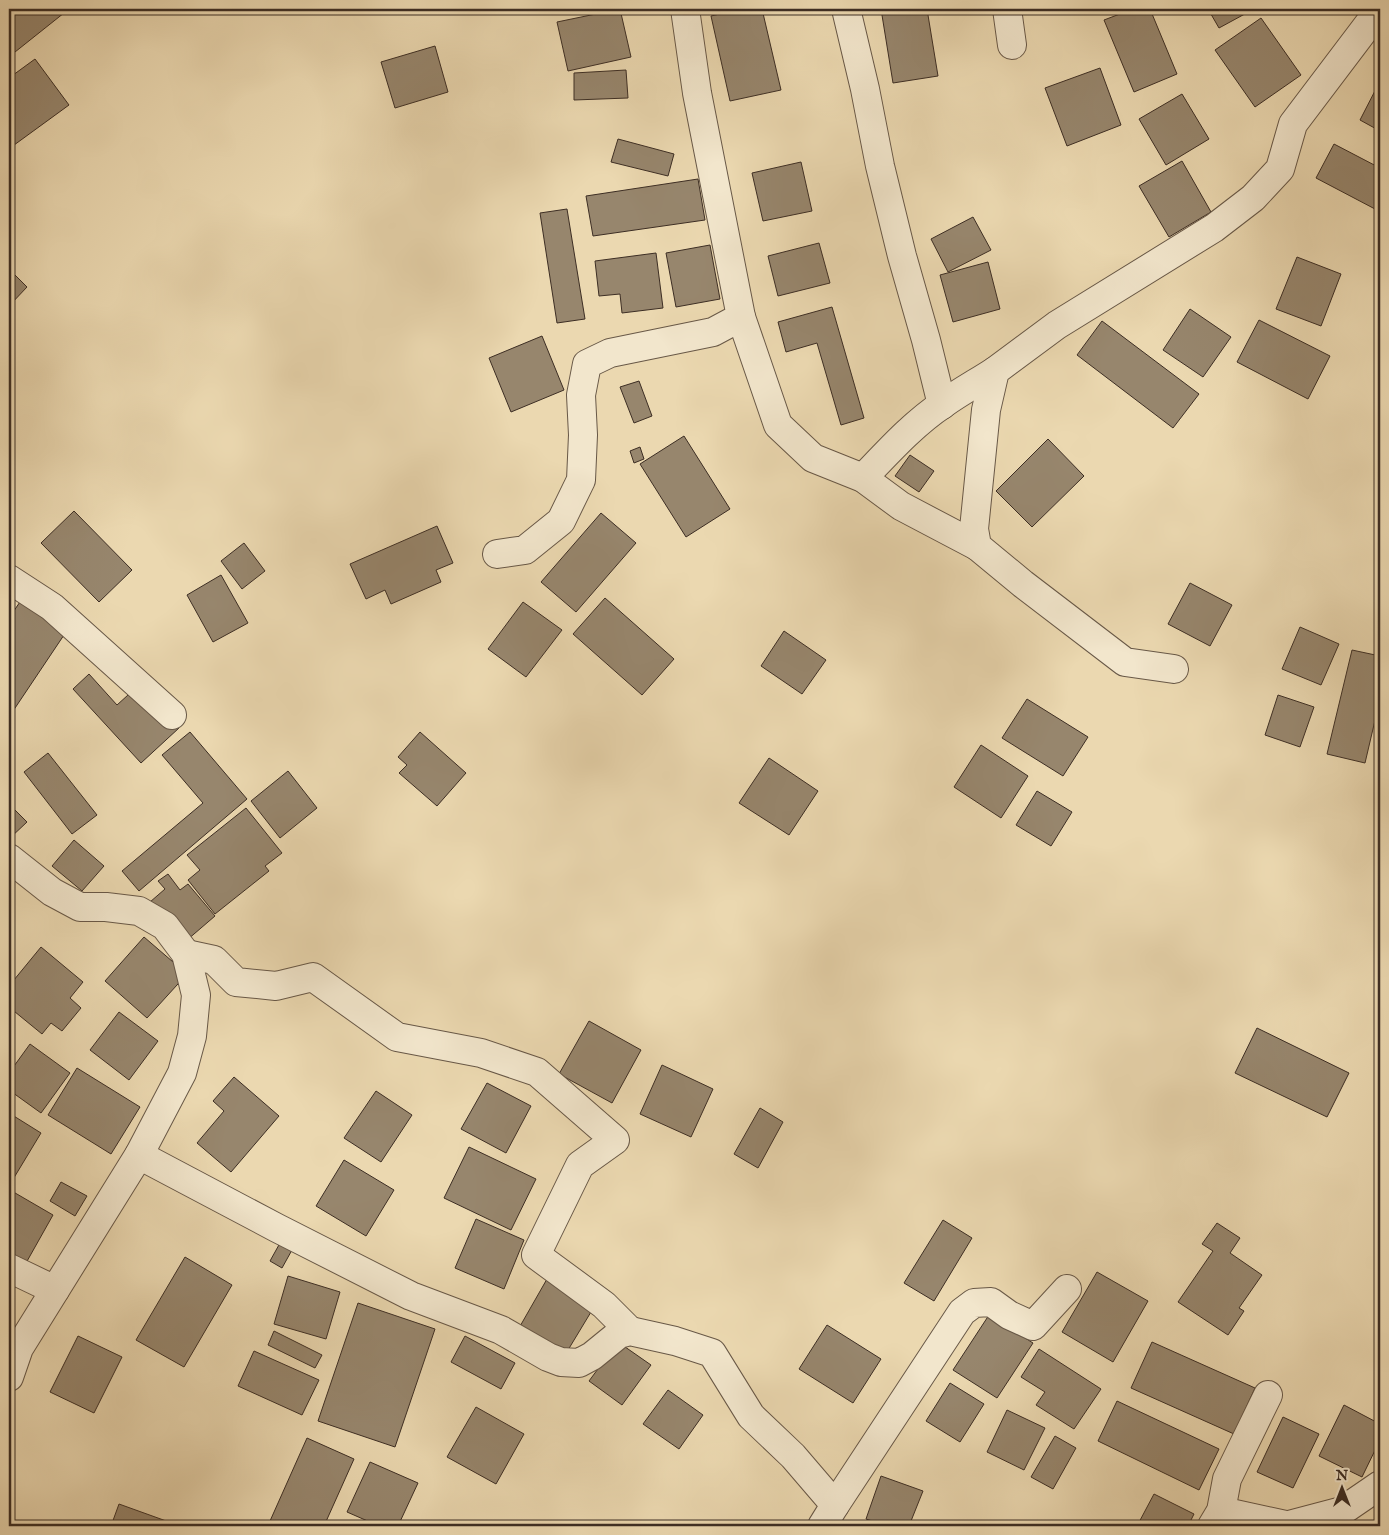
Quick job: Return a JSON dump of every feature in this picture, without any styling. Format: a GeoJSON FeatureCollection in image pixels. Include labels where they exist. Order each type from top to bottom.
{"type":"FeatureCollection","features":[{"type":"Feature","properties":{"kind":"street"},"geometry":{"type":"LineString","coordinates":[[685,9],[697,93],[741,317],[778,425],[813,458],[863,478],[901,506],[977,546],[1023,584],[1125,662],[1174,669]]}},
{"type":"Feature","properties":{"kind":"street"},"geometry":{"type":"LineString","coordinates":[[846,9],[899,247],[942,404]]}},
{"type":"Feature","properties":{"kind":"street"},"geometry":{"type":"LineString","coordinates":[[1007,9],[1012,45]]}},
{"type":"Feature","properties":{"kind":"street"},"geometry":{"type":"LineString","coordinates":[[863,478],[897,443],[942,404],[995,371],[1058,325],[1214,228],[1253,198],[1280,169],[1293,124],[1380,9]]}},
{"type":"Feature","properties":{"kind":"street"},"geometry":{"type":"LineString","coordinates":[[496,554],[525,550],[561,521],[581,480],[583,435],[581,395],[587,364],[610,353],[713,332],[741,317]]}},
{"type":"Feature","properties":{"kind":"street"},"geometry":{"type":"LineString","coordinates":[[977,546],[974,529],[986,410],[995,371]]}},
{"type":"Feature","properties":{"kind":"street"},"geometry":{"type":"LineString","coordinates":[[9,579],[52,607],[172,715]]}},
{"type":"Feature","properties":{"kind":"street"},"geometry":{"type":"LineString","coordinates":[[9,858],[52,892],[80,907],[106,907],[139,911],[165,926],[186,954],[196,995],[192,1036],[182,1073],[139,1155],[19,1348],[9,1377]]}},
{"type":"Feature","properties":{"kind":"street"},"geometry":{"type":"LineString","coordinates":[[186,954],[214,960],[236,982],[276,986],[313,977],[397,1038],[481,1053],[537,1072],[615,1140],[580,1165],[536,1256],[604,1305],[630,1331]]}},
{"type":"Feature","properties":{"kind":"street"},"geometry":{"type":"LineString","coordinates":[[139,1155],[411,1296],[501,1330],[548,1357],[561,1362],[579,1363],[592,1356],[619,1334],[630,1331],[675,1341],[712,1354],[751,1416],[792,1456],[828,1516],[962,1312],[974,1303],[992,1302],[1009,1315],[1033,1326],[1066,1289]]}},
{"type":"Feature","properties":{"kind":"street"},"geometry":{"type":"LineString","coordinates":[[9,1268],[55,1290]]}},
{"type":"Feature","properties":{"kind":"street"},"geometry":{"type":"LineString","coordinates":[[1268,1395],[1227,1479],[1217,1519],[1290,1526],[1342,1511],[1380,1485]]}},
{"type":"Feature","properties":{"kind":"building"},"geometry":{"type":"Polygon","coordinates":[[[9,9],[69,9],[10,56],[9,9]]]}},
{"type":"Feature","properties":{"kind":"building"},"geometry":{"type":"Polygon","coordinates":[[[620,9],[631,57],[568,71],[557,22],[620,9]]]}},
{"type":"Feature","properties":{"kind":"building"},"geometry":{"type":"Polygon","coordinates":[[[742,9],[762,9],[781,90],[730,101],[711,16],[742,9]]]}},
{"type":"Feature","properties":{"kind":"building"},"geometry":{"type":"Polygon","coordinates":[[[881,9],[927,9],[938,76],[893,83],[881,9]]]}},
{"type":"Feature","properties":{"kind":"building"},"geometry":{"type":"Polygon","coordinates":[[[1133,9],[1150,9],[1177,74],[1134,92],[1104,20],[1133,9]]]}},
{"type":"Feature","properties":{"kind":"building"},"geometry":{"type":"Polygon","coordinates":[[[1208,9],[1254,9],[1219,28],[1208,9]]]}},
{"type":"Feature","properties":{"kind":"building"},"geometry":{"type":"Polygon","coordinates":[[[1261,18],[1301,75],[1255,107],[1215,50],[1261,18]]]}},
{"type":"Feature","properties":{"kind":"building"},"geometry":{"type":"Polygon","coordinates":[[[435,46],[448,92],[395,108],[381,62],[435,46]]]}},
{"type":"Feature","properties":{"kind":"building"},"geometry":{"type":"Polygon","coordinates":[[[35,59],[69,105],[10,148],[9,78],[35,59]]]}},
{"type":"Feature","properties":{"kind":"building"},"geometry":{"type":"Polygon","coordinates":[[[1100,68],[1121,125],[1067,146],[1045,88],[1100,68]]]}},
{"type":"Feature","properties":{"kind":"building"},"geometry":{"type":"Polygon","coordinates":[[[626,70],[628,98],[574,100],[574,73],[626,70]]]}},
{"type":"Feature","properties":{"kind":"building"},"geometry":{"type":"Polygon","coordinates":[[[1380,84],[1380,131],[1360,120],[1380,84]]]}},
{"type":"Feature","properties":{"kind":"building"},"geometry":{"type":"Polygon","coordinates":[[[1182,94],[1209,139],[1166,165],[1139,119],[1182,94]]]}},
{"type":"Feature","properties":{"kind":"building"},"geometry":{"type":"Polygon","coordinates":[[[618,139],[674,154],[668,176],[611,162],[618,139]]]}},
{"type":"Feature","properties":{"kind":"building"},"geometry":{"type":"Polygon","coordinates":[[[1334,144],[1380,168],[1380,199],[1375,209],[1316,178],[1334,144]]]}},
{"type":"Feature","properties":{"kind":"building"},"geometry":{"type":"Polygon","coordinates":[[[1182,161],[1211,212],[1169,237],[1139,186],[1182,161]]]}},
{"type":"Feature","properties":{"kind":"building"},"geometry":{"type":"Polygon","coordinates":[[[801,162],[812,211],[763,221],[752,173],[801,162]]]}},
{"type":"Feature","properties":{"kind":"building"},"geometry":{"type":"Polygon","coordinates":[[[698,179],[705,220],[593,236],[586,196],[698,179]]]}},
{"type":"Feature","properties":{"kind":"building"},"geometry":{"type":"Polygon","coordinates":[[[567,209],[585,319],[557,323],[540,213],[567,209]]]}},
{"type":"Feature","properties":{"kind":"building"},"geometry":{"type":"Polygon","coordinates":[[[973,217],[991,250],[948,272],[931,239],[973,217]]]}},
{"type":"Feature","properties":{"kind":"building"},"geometry":{"type":"Polygon","coordinates":[[[819,243],[830,283],[778,296],[768,256],[819,243]]]}},
{"type":"Feature","properties":{"kind":"building"},"geometry":{"type":"Polygon","coordinates":[[[710,245],[720,299],[676,307],[666,253],[710,245]]]}},
{"type":"Feature","properties":{"kind":"building"},"geometry":{"type":"Polygon","coordinates":[[[656,253],[663,308],[622,313],[620,294],[599,296],[595,261],[656,253]]]}},
{"type":"Feature","properties":{"kind":"building"},"geometry":{"type":"Polygon","coordinates":[[[1297,257],[1341,274],[1321,326],[1276,309],[1297,257]]]}},
{"type":"Feature","properties":{"kind":"building"},"geometry":{"type":"Polygon","coordinates":[[[988,262],[1000,309],[953,322],[940,275],[988,262]]]}},
{"type":"Feature","properties":{"kind":"building"},"geometry":{"type":"Polygon","coordinates":[[[9,269],[27,287],[9,306],[9,269]]]}},
{"type":"Feature","properties":{"kind":"building"},"geometry":{"type":"Polygon","coordinates":[[[832,307],[864,418],[841,425],[817,343],[786,352],[778,322],[832,307]]]}},
{"type":"Feature","properties":{"kind":"building"},"geometry":{"type":"Polygon","coordinates":[[[1190,309],[1231,337],[1203,377],[1163,350],[1190,309]]]}},
{"type":"Feature","properties":{"kind":"building"},"geometry":{"type":"Polygon","coordinates":[[[1259,320],[1330,356],[1308,399],[1237,362],[1259,320]]]}},
{"type":"Feature","properties":{"kind":"building"},"geometry":{"type":"Polygon","coordinates":[[[1102,321],[1199,394],[1173,428],[1077,355],[1102,321]]]}},
{"type":"Feature","properties":{"kind":"building"},"geometry":{"type":"Polygon","coordinates":[[[542,336],[564,390],[511,412],[489,358],[542,336]]]}},
{"type":"Feature","properties":{"kind":"building"},"geometry":{"type":"Polygon","coordinates":[[[639,381],[652,416],[634,423],[620,387],[639,381]]]}},
{"type":"Feature","properties":{"kind":"building"},"geometry":{"type":"Polygon","coordinates":[[[684,436],[730,509],[686,537],[640,464],[684,436]]]}},
{"type":"Feature","properties":{"kind":"building"},"geometry":{"type":"Polygon","coordinates":[[[1048,439],[1084,476],[1032,527],[996,491],[1048,439]]]}},
{"type":"Feature","properties":{"kind":"building"},"geometry":{"type":"Polygon","coordinates":[[[640,447],[644,459],[634,463],[630,451],[640,447]]]}},
{"type":"Feature","properties":{"kind":"building"},"geometry":{"type":"Polygon","coordinates":[[[910,455],[934,471],[919,492],[895,476],[910,455]]]}},
{"type":"Feature","properties":{"kind":"building"},"geometry":{"type":"Polygon","coordinates":[[[74,511],[132,570],[99,602],[41,543],[74,511]]]}},
{"type":"Feature","properties":{"kind":"building"},"geometry":{"type":"Polygon","coordinates":[[[601,513],[636,543],[576,612],[541,582],[601,513]]]}},
{"type":"Feature","properties":{"kind":"building"},"geometry":{"type":"Polygon","coordinates":[[[437,526],[453,563],[436,570],[441,582],[391,604],[385,590],[366,599],[350,564],[437,526]]]}},
{"type":"Feature","properties":{"kind":"building"},"geometry":{"type":"Polygon","coordinates":[[[244,543],[265,571],[242,589],[221,561],[244,543]]]}},
{"type":"Feature","properties":{"kind":"building"},"geometry":{"type":"Polygon","coordinates":[[[221,575],[248,623],[213,642],[187,595],[221,575]]]}},
{"type":"Feature","properties":{"kind":"building"},"geometry":{"type":"Polygon","coordinates":[[[1190,583],[1232,605],[1210,646],[1168,624],[1190,583]]]}},
{"type":"Feature","properties":{"kind":"building"},"geometry":{"type":"Polygon","coordinates":[[[605,598],[674,659],[642,695],[573,634],[605,598]]]}},
{"type":"Feature","properties":{"kind":"building"},"geometry":{"type":"Polygon","coordinates":[[[22,599],[68,629],[9,717],[9,618],[22,599]]]}},
{"type":"Feature","properties":{"kind":"building"},"geometry":{"type":"Polygon","coordinates":[[[523,602],[562,630],[526,677],[488,649],[523,602]]]}},
{"type":"Feature","properties":{"kind":"building"},"geometry":{"type":"Polygon","coordinates":[[[1300,627],[1339,644],[1321,685],[1282,669],[1300,627]]]}},
{"type":"Feature","properties":{"kind":"building"},"geometry":{"type":"Polygon","coordinates":[[[784,631],[826,660],[802,694],[761,666],[784,631]]]}},
{"type":"Feature","properties":{"kind":"building"},"geometry":{"type":"Polygon","coordinates":[[[1352,650],[1380,656],[1380,699],[1365,763],[1327,754],[1352,650]]]}},
{"type":"Feature","properties":{"kind":"building"},"geometry":{"type":"Polygon","coordinates":[[[89,674],[117,705],[139,685],[179,728],[141,763],[73,689],[89,674]]]}},
{"type":"Feature","properties":{"kind":"building"},"geometry":{"type":"Polygon","coordinates":[[[1278,695],[1314,707],[1300,747],[1265,735],[1278,695]]]}},
{"type":"Feature","properties":{"kind":"building"},"geometry":{"type":"Polygon","coordinates":[[[1027,699],[1088,737],[1063,776],[1002,738],[1027,699]]]}},
{"type":"Feature","properties":{"kind":"building"},"geometry":{"type":"Polygon","coordinates":[[[190,732],[247,799],[139,891],[122,871],[203,803],[162,755],[190,732]]]}},
{"type":"Feature","properties":{"kind":"building"},"geometry":{"type":"Polygon","coordinates":[[[420,732],[466,773],[437,806],[399,773],[407,765],[398,757],[420,732]]]}},
{"type":"Feature","properties":{"kind":"building"},"geometry":{"type":"Polygon","coordinates":[[[981,745],[1028,776],[1001,818],[954,787],[981,745]]]}},
{"type":"Feature","properties":{"kind":"building"},"geometry":{"type":"Polygon","coordinates":[[[48,753],[97,815],[72,834],[24,772],[48,753]]]}},
{"type":"Feature","properties":{"kind":"building"},"geometry":{"type":"Polygon","coordinates":[[[769,758],[818,791],[789,835],[739,803],[769,758]]]}},
{"type":"Feature","properties":{"kind":"building"},"geometry":{"type":"Polygon","coordinates":[[[288,771],[317,808],[280,838],[251,801],[288,771]]]}},
{"type":"Feature","properties":{"kind":"building"},"geometry":{"type":"Polygon","coordinates":[[[1037,791],[1072,812],[1051,846],[1016,825],[1037,791]]]}},
{"type":"Feature","properties":{"kind":"building"},"geometry":{"type":"Polygon","coordinates":[[[9,804],[27,822],[10,838],[9,837],[9,804]]]}},
{"type":"Feature","properties":{"kind":"building"},"geometry":{"type":"Polygon","coordinates":[[[246,808],[282,853],[265,866],[269,871],[215,914],[188,880],[200,870],[187,855],[246,808]]]}},
{"type":"Feature","properties":{"kind":"building"},"geometry":{"type":"Polygon","coordinates":[[[74,840],[104,866],[82,891],[52,866],[74,840]]]}},
{"type":"Feature","properties":{"kind":"building"},"geometry":{"type":"Polygon","coordinates":[[[168,874],[180,890],[188,884],[215,916],[187,940],[150,902],[165,889],[158,881],[168,874]]]}},
{"type":"Feature","properties":{"kind":"building"},"geometry":{"type":"Polygon","coordinates":[[[144,937],[187,974],[147,1018],[105,981],[144,937]]]}},
{"type":"Feature","properties":{"kind":"building"},"geometry":{"type":"Polygon","coordinates":[[[41,947],[83,982],[70,998],[81,1008],[62,1031],[51,1023],[42,1034],[9,1007],[9,986],[41,947]]]}},
{"type":"Feature","properties":{"kind":"building"},"geometry":{"type":"Polygon","coordinates":[[[119,1012],[158,1041],[129,1080],[90,1050],[119,1012]]]}},
{"type":"Feature","properties":{"kind":"building"},"geometry":{"type":"Polygon","coordinates":[[[589,1021],[641,1050],[612,1103],[559,1074],[589,1021]]]}},
{"type":"Feature","properties":{"kind":"building"},"geometry":{"type":"Polygon","coordinates":[[[1257,1028],[1349,1073],[1327,1117],[1235,1073],[1257,1028]]]}},
{"type":"Feature","properties":{"kind":"building"},"geometry":{"type":"Polygon","coordinates":[[[30,1044],[70,1073],[41,1113],[9,1090],[9,1073],[30,1044]]]}},
{"type":"Feature","properties":{"kind":"building"},"geometry":{"type":"Polygon","coordinates":[[[662,1065],[713,1089],[691,1137],[640,1114],[662,1065]]]}},
{"type":"Feature","properties":{"kind":"building"},"geometry":{"type":"Polygon","coordinates":[[[77,1068],[140,1107],[111,1154],[48,1115],[77,1068]]]}},
{"type":"Feature","properties":{"kind":"building"},"geometry":{"type":"Polygon","coordinates":[[[234,1077],[279,1116],[231,1172],[197,1143],[224,1111],[213,1101],[234,1077]]]}},
{"type":"Feature","properties":{"kind":"building"},"geometry":{"type":"Polygon","coordinates":[[[487,1083],[531,1106],[506,1153],[461,1129],[487,1083]]]}},
{"type":"Feature","properties":{"kind":"building"},"geometry":{"type":"Polygon","coordinates":[[[376,1091],[412,1115],[381,1162],[344,1138],[376,1091]]]}},
{"type":"Feature","properties":{"kind":"building"},"geometry":{"type":"Polygon","coordinates":[[[760,1108],[783,1122],[758,1168],[734,1154],[760,1108]]]}},
{"type":"Feature","properties":{"kind":"building"},"geometry":{"type":"Polygon","coordinates":[[[9,1113],[41,1133],[12,1181],[9,1179],[9,1113]]]}},
{"type":"Feature","properties":{"kind":"building"},"geometry":{"type":"Polygon","coordinates":[[[469,1147],[536,1179],[511,1230],[444,1198],[469,1147]]]}},
{"type":"Feature","properties":{"kind":"building"},"geometry":{"type":"Polygon","coordinates":[[[344,1160],[394,1190],[366,1236],[316,1206],[344,1160]]]}},
{"type":"Feature","properties":{"kind":"building"},"geometry":{"type":"Polygon","coordinates":[[[61,1182],[87,1196],[75,1216],[50,1201],[61,1182]]]}},
{"type":"Feature","properties":{"kind":"building"},"geometry":{"type":"Polygon","coordinates":[[[10,1190],[53,1215],[26,1263],[9,1253],[10,1190]]]}},
{"type":"Feature","properties":{"kind":"building"},"geometry":{"type":"Polygon","coordinates":[[[476,1219],[524,1240],[504,1289],[455,1268],[476,1219]]]}},
{"type":"Feature","properties":{"kind":"building"},"geometry":{"type":"Polygon","coordinates":[[[943,1220],[972,1238],[934,1301],[904,1283],[943,1220]]]}},
{"type":"Feature","properties":{"kind":"building"},"geometry":{"type":"Polygon","coordinates":[[[1217,1223],[1240,1238],[1230,1253],[1262,1275],[1239,1308],[1244,1311],[1228,1335],[1178,1302],[1213,1251],[1202,1244],[1217,1223]]]}},
{"type":"Feature","properties":{"kind":"building"},"geometry":{"type":"Polygon","coordinates":[[[280,1243],[292,1250],[282,1268],[270,1261],[280,1243]]]}},
{"type":"Feature","properties":{"kind":"building"},"geometry":{"type":"Polygon","coordinates":[[[185,1257],[232,1285],[184,1367],[136,1340],[185,1257]]]}},
{"type":"Feature","properties":{"kind":"building"},"geometry":{"type":"Polygon","coordinates":[[[1097,1272],[1148,1301],[1113,1362],[1062,1332],[1097,1272]]]}},
{"type":"Feature","properties":{"kind":"building"},"geometry":{"type":"Polygon","coordinates":[[[288,1276],[340,1292],[326,1339],[274,1324],[288,1276]]]}},
{"type":"Feature","properties":{"kind":"building"},"geometry":{"type":"Polygon","coordinates":[[[547,1279],[594,1307],[565,1355],[519,1328],[547,1279]]]}},
{"type":"Feature","properties":{"kind":"building"},"geometry":{"type":"Polygon","coordinates":[[[358,1303],[435,1329],[395,1447],[318,1421],[358,1303]]]}},
{"type":"Feature","properties":{"kind":"building"},"geometry":{"type":"Polygon","coordinates":[[[989,1315],[1033,1343],[997,1398],[953,1370],[989,1315]]]}},
{"type":"Feature","properties":{"kind":"building"},"geometry":{"type":"Polygon","coordinates":[[[827,1325],[881,1359],[853,1403],[799,1369],[827,1325]]]}},
{"type":"Feature","properties":{"kind":"building"},"geometry":{"type":"Polygon","coordinates":[[[274,1331],[322,1355],[315,1368],[268,1345],[274,1331]]]}},
{"type":"Feature","properties":{"kind":"building"},"geometry":{"type":"Polygon","coordinates":[[[78,1336],[122,1357],[94,1413],[50,1392],[78,1336]]]}},
{"type":"Feature","properties":{"kind":"building"},"geometry":{"type":"Polygon","coordinates":[[[465,1336],[515,1363],[501,1389],[451,1362],[465,1336]]]}},
{"type":"Feature","properties":{"kind":"building"},"geometry":{"type":"Polygon","coordinates":[[[618,1342],[651,1365],[622,1405],[589,1381],[618,1342]]]}},
{"type":"Feature","properties":{"kind":"building"},"geometry":{"type":"Polygon","coordinates":[[[1152,1342],[1255,1388],[1234,1434],[1131,1388],[1152,1342]]]}},
{"type":"Feature","properties":{"kind":"building"},"geometry":{"type":"Polygon","coordinates":[[[1039,1349],[1101,1389],[1074,1429],[1036,1405],[1045,1392],[1021,1377],[1039,1349]]]}},
{"type":"Feature","properties":{"kind":"building"},"geometry":{"type":"Polygon","coordinates":[[[254,1351],[319,1380],[302,1415],[238,1386],[254,1351]]]}},
{"type":"Feature","properties":{"kind":"building"},"geometry":{"type":"Polygon","coordinates":[[[950,1383],[984,1404],[960,1442],[926,1421],[950,1383]]]}},
{"type":"Feature","properties":{"kind":"building"},"geometry":{"type":"Polygon","coordinates":[[[668,1390],[703,1415],[679,1449],[643,1424],[668,1390]]]}},
{"type":"Feature","properties":{"kind":"building"},"geometry":{"type":"Polygon","coordinates":[[[1117,1401],[1219,1449],[1199,1490],[1098,1441],[1117,1401]]]}},
{"type":"Feature","properties":{"kind":"building"},"geometry":{"type":"Polygon","coordinates":[[[1344,1405],[1380,1424],[1380,1440],[1362,1477],[1319,1456],[1344,1405]]]}},
{"type":"Feature","properties":{"kind":"building"},"geometry":{"type":"Polygon","coordinates":[[[476,1407],[524,1434],[496,1484],[447,1457],[476,1407]]]}},
{"type":"Feature","properties":{"kind":"building"},"geometry":{"type":"Polygon","coordinates":[[[1007,1410],[1045,1428],[1024,1470],[987,1452],[1007,1410]]]}},
{"type":"Feature","properties":{"kind":"building"},"geometry":{"type":"Polygon","coordinates":[[[1283,1417],[1319,1434],[1293,1488],[1257,1472],[1283,1417]]]}},
{"type":"Feature","properties":{"kind":"building"},"geometry":{"type":"Polygon","coordinates":[[[1055,1436],[1076,1448],[1053,1489],[1031,1477],[1055,1436]]]}},
{"type":"Feature","properties":{"kind":"building"},"geometry":{"type":"Polygon","coordinates":[[[307,1438],[354,1459],[324,1526],[282,1526],[270,1521],[307,1438]]]}},
{"type":"Feature","properties":{"kind":"building"},"geometry":{"type":"Polygon","coordinates":[[[370,1462],[418,1483],[398,1526],[379,1526],[347,1512],[370,1462]]]}},
{"type":"Feature","properties":{"kind":"building"},"geometry":{"type":"Polygon","coordinates":[[[881,1476],[923,1491],[909,1526],[888,1526],[866,1519],[881,1476]]]}},
{"type":"Feature","properties":{"kind":"building"},"geometry":{"type":"Polygon","coordinates":[[[1154,1494],[1194,1514],[1188,1526],[1137,1526],[1154,1494]]]}},
{"type":"Feature","properties":{"kind":"building"},"geometry":{"type":"Polygon","coordinates":[[[119,1504],[169,1522],[167,1526],[111,1526],[119,1504]]]}},
{"type":"Feature","properties":{"kind":"building"},"geometry":{"type":"Polygon","coordinates":[[[424,1521],[438,1526],[422,1526],[424,1521]]]}}]}
